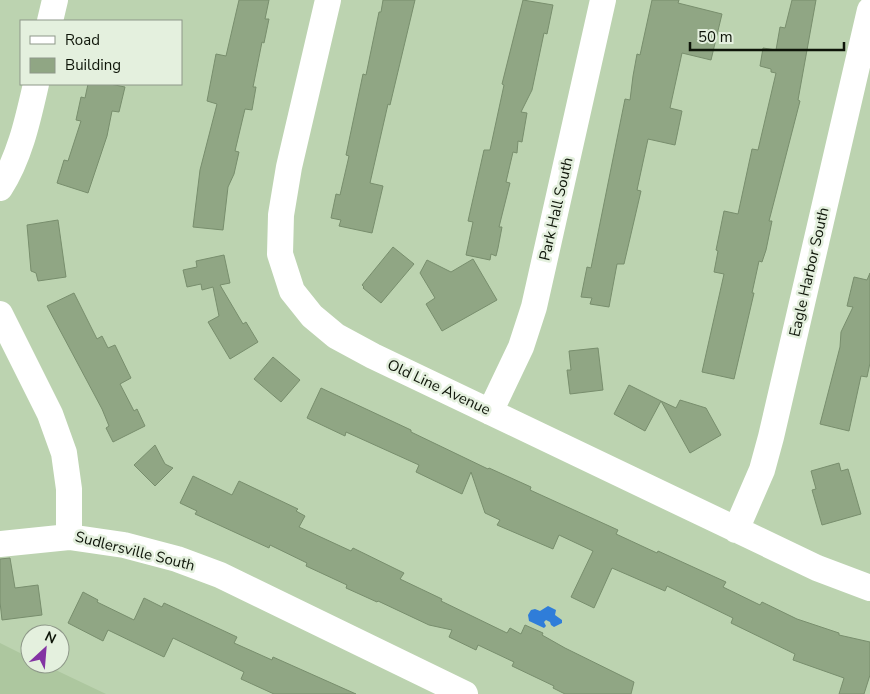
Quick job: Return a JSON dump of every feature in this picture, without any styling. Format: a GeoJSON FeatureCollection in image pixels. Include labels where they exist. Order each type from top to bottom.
{"type":"FeatureCollection","features":[{"type":"Feature","properties":{"kind":"street"},"geometry":{"type":"LineString","coordinates":[[50,20],[55,0]]}},
{"type":"Feature","properties":{"kind":"street","name":"Old Line Avenue"},"geometry":{"type":"LineString","coordinates":[[328,0],[289,167],[280,214],[280,254],[292,291],[312,316],[336,336],[373,356],[736,530],[818,568],[870,588]]}},
{"type":"Feature","properties":{"kind":"street","name":"Park Hall South"},"geometry":{"type":"LineString","coordinates":[[490,412],[521,347],[534,307],[603,0]]}},
{"type":"Feature","properties":{"kind":"street","name":"Eagle Harbor South"},"geometry":{"type":"LineString","coordinates":[[736,530],[762,470],[771,437],[870,10]]}},
{"type":"Feature","properties":{"kind":"street"},"geometry":{"type":"LineString","coordinates":[[0,188],[25,132],[36,85]]}},
{"type":"Feature","properties":{"kind":"street","name":"Sudlersville South"},"geometry":{"type":"LineString","coordinates":[[0,314],[50,414],[64,453],[70,489],[70,537],[133,547],[177,559],[220,575],[465,694]]}},
{"type":"Feature","properties":{"kind":"street"},"geometry":{"type":"LineString","coordinates":[[0,544],[70,537]]}},
{"type":"Feature","properties":{"kind":"shaded area"},"geometry":{"type":"Polygon","coordinates":[[[0,643],[20,653],[20,674],[64,674],[106,694],[0,694],[0,643]]]}},
{"type":"Feature","properties":{"kind":"water"},"geometry":{"type":"Polygon","coordinates":[[[548,606],[556,610],[555,615],[562,620],[562,623],[554,627],[546,620],[544,628],[529,621],[528,615],[531,610],[540,611],[548,606]]]}},
{"type":"Feature","properties":{"kind":"building"},"geometry":{"type":"Polygon","coordinates":[[[239,0],[269,0],[265,19],[269,19],[264,43],[262,42],[253,87],[256,87],[252,110],[245,109],[235,151],[239,152],[234,174],[228,187],[223,230],[193,227],[200,170],[217,104],[207,101],[216,54],[226,56],[239,0]]]}},
{"type":"Feature","properties":{"kind":"building"},"geometry":{"type":"Polygon","coordinates":[[[383,0],[415,0],[370,183],[383,186],[372,233],[339,226],[341,220],[331,218],[336,194],[340,195],[349,156],[346,155],[363,74],[366,75],[383,0]]]}},
{"type":"Feature","properties":{"kind":"building"},"geometry":{"type":"Polygon","coordinates":[[[523,0],[553,5],[547,34],[544,33],[532,90],[521,112],[527,113],[522,142],[518,141],[517,153],[513,152],[506,182],[510,183],[499,227],[502,227],[498,248],[496,256],[491,254],[490,260],[466,255],[473,222],[468,221],[484,150],[490,150],[504,85],[502,84],[523,0]]]}},
{"type":"Feature","properties":{"kind":"building"},"geometry":{"type":"Polygon","coordinates":[[[652,0],[679,0],[678,3],[722,14],[711,60],[682,53],[670,108],[682,111],[675,145],[648,139],[637,190],[641,191],[624,264],[617,264],[609,307],[590,304],[592,298],[581,297],[587,267],[591,268],[625,99],[630,100],[637,54],[640,55],[652,0]]]}},
{"type":"Feature","properties":{"kind":"building"},"geometry":{"type":"Polygon","coordinates":[[[792,0],[816,0],[798,100],[800,101],[769,221],[772,221],[766,250],[762,262],[759,261],[752,293],[754,293],[734,379],[702,372],[724,274],[714,272],[718,251],[716,250],[724,211],[738,214],[752,149],[758,150],[776,73],[771,72],[771,69],[760,66],[763,48],[776,50],[780,27],[785,28],[792,0]]]}},
{"type":"Feature","properties":{"kind":"building"},"geometry":{"type":"Polygon","coordinates":[[[88,85],[125,87],[119,112],[112,111],[107,136],[88,193],[57,183],[64,160],[68,161],[81,121],[76,120],[81,97],[85,98],[88,85]]]}},
{"type":"Feature","properties":{"kind":"building"},"geometry":{"type":"Polygon","coordinates":[[[58,220],[66,277],[38,281],[36,273],[31,271],[27,225],[58,220]]]}},
{"type":"Feature","properties":{"kind":"building"},"geometry":{"type":"Polygon","coordinates":[[[393,247],[414,264],[381,303],[362,285],[393,247]]]}},
{"type":"Feature","properties":{"kind":"building"},"geometry":{"type":"Polygon","coordinates":[[[224,255],[230,283],[220,285],[243,324],[246,322],[258,342],[230,359],[208,322],[219,316],[213,287],[202,290],[201,284],[187,287],[183,270],[197,267],[196,261],[224,255]]]}},
{"type":"Feature","properties":{"kind":"building"},"geometry":{"type":"Polygon","coordinates":[[[473,259],[497,300],[442,331],[426,304],[435,298],[420,273],[427,260],[451,272],[473,259]]]}},
{"type":"Feature","properties":{"kind":"building"},"geometry":{"type":"Polygon","coordinates":[[[870,273],[870,363],[867,377],[861,376],[849,431],[820,424],[840,347],[841,332],[853,307],[847,306],[854,277],[867,280],[870,273]]]}},
{"type":"Feature","properties":{"kind":"building"},"geometry":{"type":"Polygon","coordinates":[[[74,293],[97,339],[102,336],[108,348],[115,345],[131,378],[120,384],[134,411],[137,409],[145,426],[113,442],[106,428],[109,426],[102,409],[47,306],[74,293]]]}},
{"type":"Feature","properties":{"kind":"building"},"geometry":{"type":"Polygon","coordinates":[[[598,348],[603,390],[570,394],[567,370],[571,370],[569,351],[598,348]]]}},
{"type":"Feature","properties":{"kind":"building"},"geometry":{"type":"Polygon","coordinates":[[[273,357],[300,380],[281,402],[254,379],[273,357]]]}},
{"type":"Feature","properties":{"kind":"building"},"geometry":{"type":"Polygon","coordinates":[[[629,385],[661,401],[645,431],[614,414],[629,385]]]}},
{"type":"Feature","properties":{"kind":"building"},"geometry":{"type":"Polygon","coordinates":[[[321,388],[488,469],[531,487],[530,490],[618,530],[616,534],[726,582],[723,587],[760,605],[762,602],[797,619],[839,633],[839,635],[870,642],[870,675],[864,694],[839,694],[844,678],[793,660],[795,654],[731,623],[733,618],[667,586],[665,591],[612,568],[594,608],[571,597],[593,551],[559,535],[553,549],[497,525],[500,520],[485,513],[471,472],[462,494],[416,472],[419,465],[346,432],[345,436],[307,418],[321,388]]]}},
{"type":"Feature","properties":{"kind":"building"},"geometry":{"type":"Polygon","coordinates":[[[680,400],[706,408],[721,435],[690,453],[661,401],[676,408],[680,400]]]}},
{"type":"Feature","properties":{"kind":"building"},"geometry":{"type":"Polygon","coordinates":[[[155,445],[165,464],[173,468],[155,486],[134,465],[155,445]]]}},
{"type":"Feature","properties":{"kind":"building"},"geometry":{"type":"Polygon","coordinates":[[[839,463],[841,471],[848,469],[861,514],[822,525],[812,490],[816,489],[811,471],[839,463]]]}},
{"type":"Feature","properties":{"kind":"building"},"geometry":{"type":"Polygon","coordinates":[[[193,476],[232,495],[239,481],[298,509],[296,511],[305,516],[299,527],[351,551],[353,548],[404,573],[400,579],[507,633],[510,628],[521,634],[525,625],[543,633],[542,635],[565,648],[634,682],[631,694],[565,694],[553,688],[554,686],[512,666],[514,662],[478,645],[476,650],[449,637],[452,630],[429,625],[377,602],[346,588],[347,585],[306,566],[307,563],[270,545],[269,548],[195,514],[197,511],[180,503],[193,476]]]}},
{"type":"Feature","properties":{"kind":"building"},"geometry":{"type":"Polygon","coordinates":[[[10,558],[15,588],[38,585],[42,615],[2,620],[0,559],[10,558]]]}},
{"type":"Feature","properties":{"kind":"building"},"geometry":{"type":"Polygon","coordinates":[[[83,592],[98,600],[97,602],[134,620],[144,598],[162,607],[164,603],[237,637],[234,643],[272,660],[273,657],[356,694],[274,694],[241,679],[244,672],[173,638],[164,657],[108,630],[103,641],[68,623],[83,592]]]}}]}
